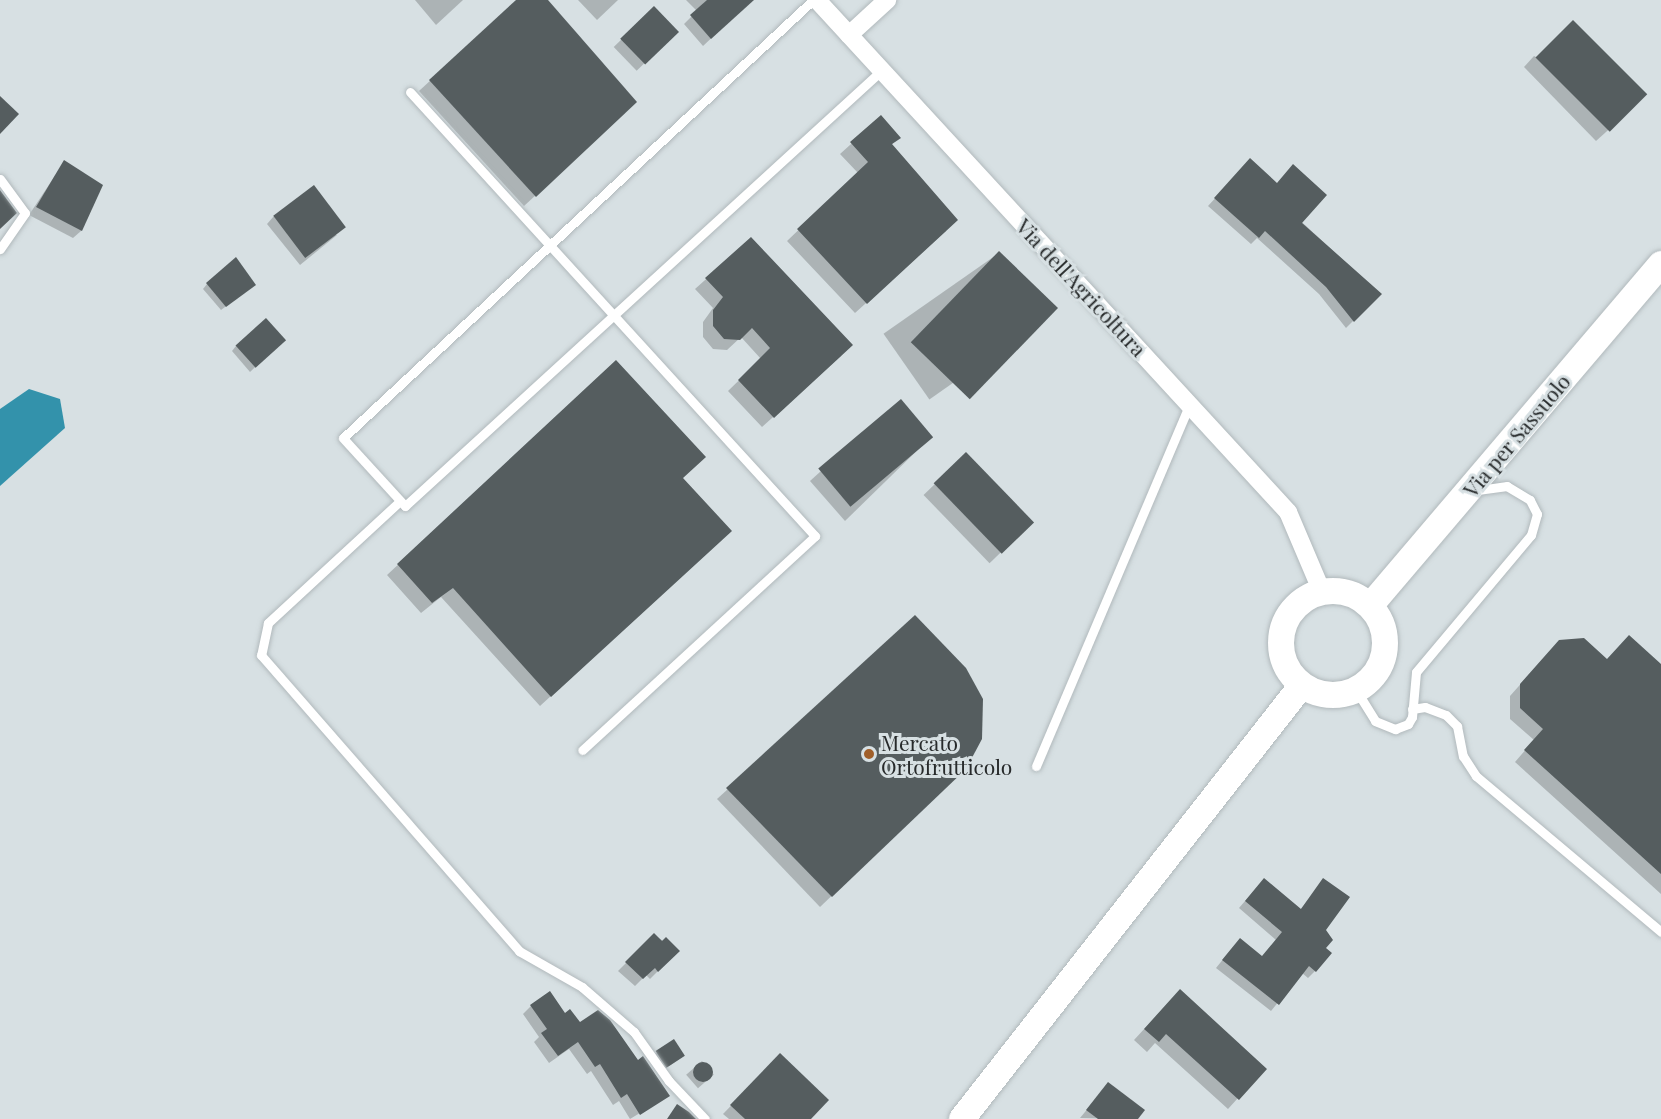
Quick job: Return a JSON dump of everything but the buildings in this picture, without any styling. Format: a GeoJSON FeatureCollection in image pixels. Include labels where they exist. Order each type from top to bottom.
{"type":"FeatureCollection","features":[{"type":"Feature","properties":{"kind":"main road","name":"Via per Sassuolo"},"geometry":{"type":"LineString","coordinates":[[1370,606],[1661,264]]}},
{"type":"Feature","properties":{"kind":"main road"},"geometry":{"type":"LineString","coordinates":[[1322,592],[1348,593],[1370,606],[1385,635],[1385,652],[1370,680],[1356,690],[1328,695],[1302,685],[1284,661],[1282,632],[1296,606],[1322,592]]}},
{"type":"Feature","properties":{"kind":"main road"},"geometry":{"type":"LineString","coordinates":[[962,1119],[1302,685]]}},
{"type":"Feature","properties":{"kind":"street","name":"Via dell'Agricoltura"},"geometry":{"type":"LineString","coordinates":[[815,0],[1288,512],[1322,592]]}},
{"type":"Feature","properties":{"kind":"street"},"geometry":{"type":"LineString","coordinates":[[849,35],[887,0]]}},
{"type":"Feature","properties":{"kind":"lane"},"geometry":{"type":"LineString","coordinates":[[815,0],[343,438],[400,501],[405,506],[882,70]]}},
{"type":"Feature","properties":{"kind":"lane"},"geometry":{"type":"LineString","coordinates":[[410,92],[815,536],[582,750]]}},
{"type":"Feature","properties":{"kind":"lane"},"geometry":{"type":"LineString","coordinates":[[0,179],[25,213],[0,249]]}},
{"type":"Feature","properties":{"kind":"lane"},"geometry":{"type":"LineString","coordinates":[[1036,766],[1190,404]]}},
{"type":"Feature","properties":{"kind":"lane"},"geometry":{"type":"LineString","coordinates":[[1356,690],[1375,721],[1385,728],[1408,724],[1416,672],[1526,544],[1536,524],[1537,514],[1530,500],[1507,486],[1496,485],[1464,496]]}},
{"type":"Feature","properties":{"kind":"lane"},"geometry":{"type":"LineString","coordinates":[[400,501],[268,623],[261,655],[519,951],[582,987],[634,1032],[669,1082],[705,1119]]}},
{"type":"Feature","properties":{"kind":"lane"},"geometry":{"type":"LineString","coordinates":[[1412,709],[1425,707],[1446,715],[1457,726],[1463,756],[1476,776],[1661,932]]}},
{"type":"Feature","properties":{"kind":"water"},"geometry":{"type":"Polygon","coordinates":[[[29,389],[60,399],[65,428],[0,486],[0,409],[29,389]]]}},
{"type":"Feature","properties":{"kind":"place","name":"Mercato Ortofrutticolo"},"geometry":{"type":"Point","coordinates":[869,754]}}]}
